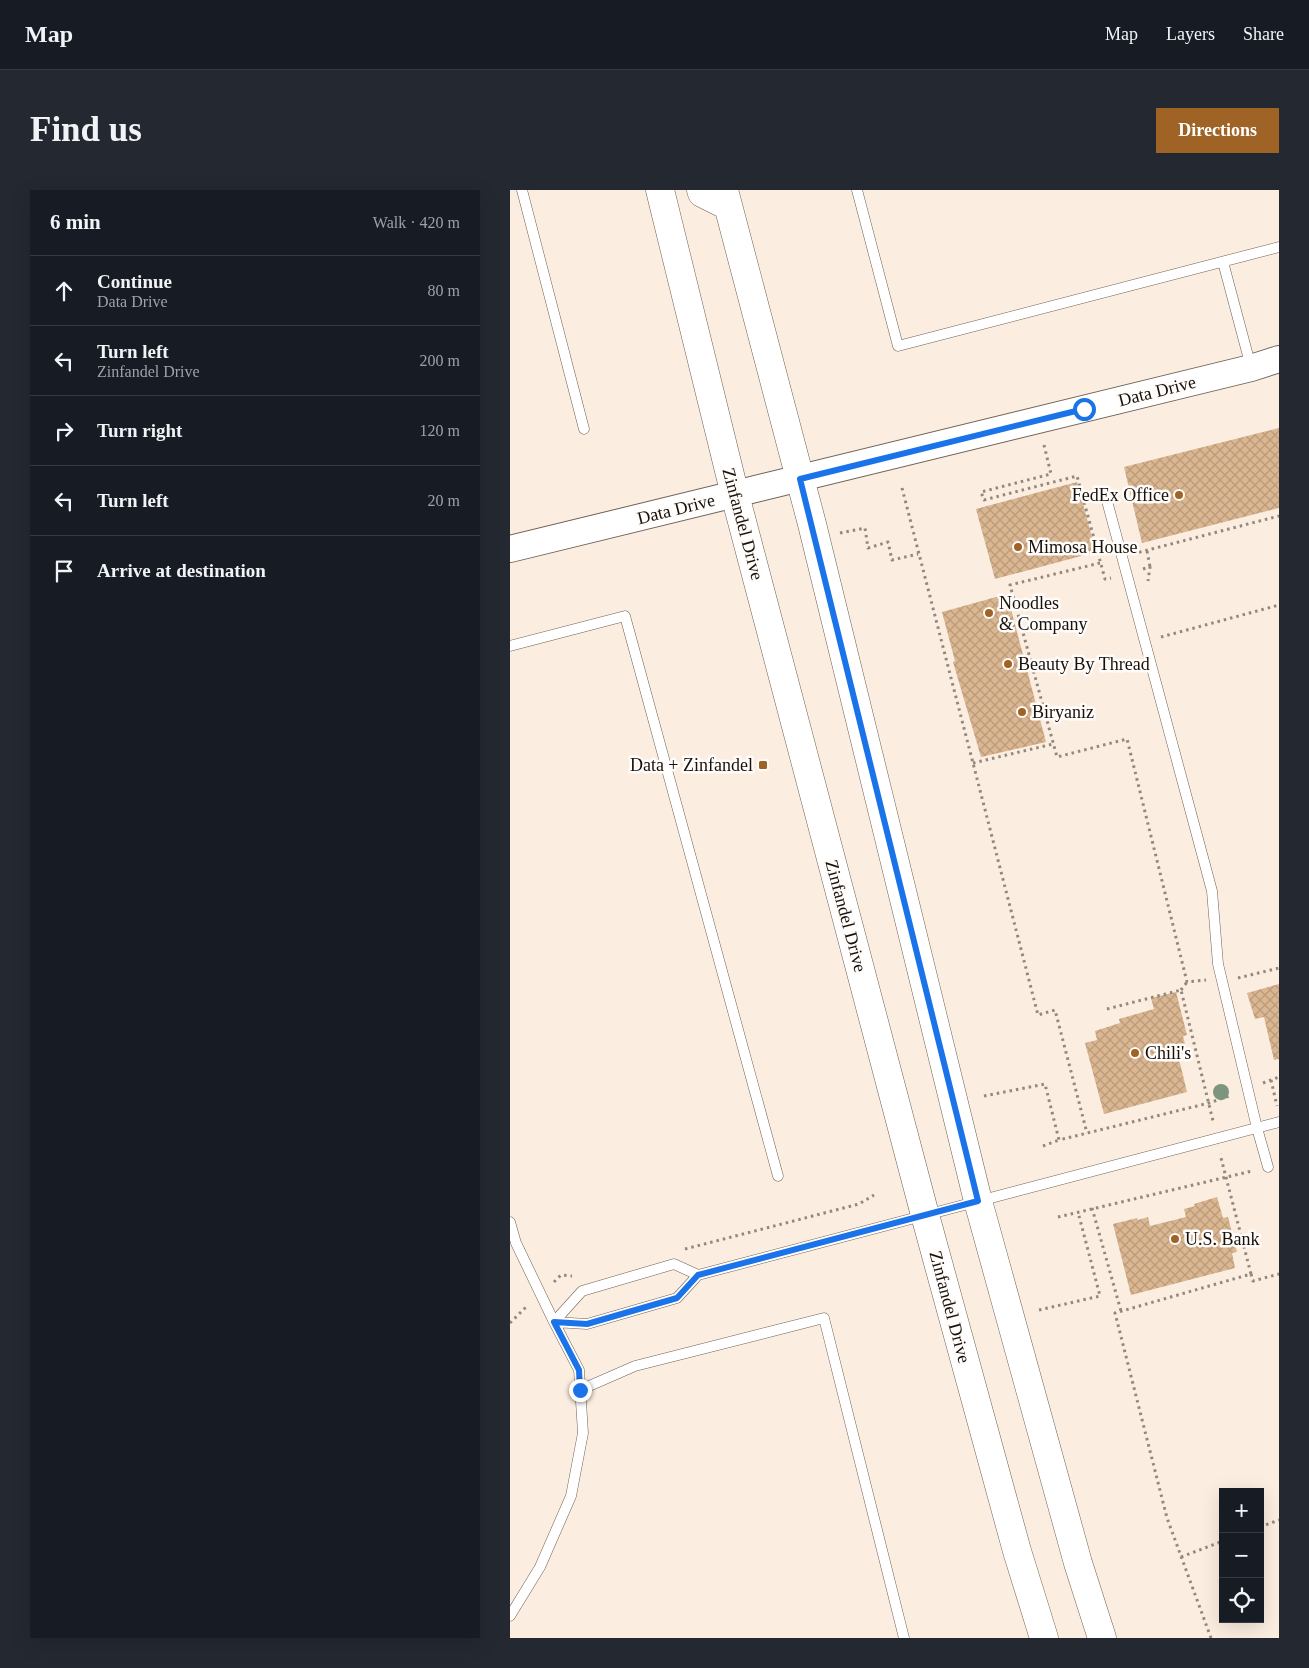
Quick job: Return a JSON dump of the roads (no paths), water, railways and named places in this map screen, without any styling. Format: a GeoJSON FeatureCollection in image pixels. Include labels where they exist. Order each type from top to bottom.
{"type":"FeatureCollection","features":[{"type":"Feature","properties":{"kind":"main road","name":"Zinfandel Drive"},"geometry":{"type":"LineString","coordinates":[[660,190],[735,494],[925,1215],[1017,1551],[1044,1638]]}},
{"type":"Feature","properties":{"kind":"main road"},"geometry":{"type":"LineString","coordinates":[[701,190],[702,193],[726,198],[800,479],[978,1201],[1078,1563],[1102,1638]]}},
{"type":"Feature","properties":{"kind":"street","name":"Data Drive"},"geometry":{"type":"LineString","coordinates":[[510,549],[1251,368],[1279,359]]}},
{"type":"Feature","properties":{"kind":"lane"},"geometry":{"type":"LineString","coordinates":[[522,190],[584,428]]}},
{"type":"Feature","properties":{"kind":"lane"},"geometry":{"type":"LineString","coordinates":[[857,190],[898,346],[1279,247]]}},
{"type":"Feature","properties":{"kind":"lane"},"geometry":{"type":"LineString","coordinates":[[1223,262],[1251,368]]}},
{"type":"Feature","properties":{"kind":"lane"},"geometry":{"type":"LineString","coordinates":[[1107,501],[1212,891],[1218,964],[1268,1167]]}},
{"type":"Feature","properties":{"kind":"lane"},"geometry":{"type":"LineString","coordinates":[[510,646],[625,616],[778,1176]]}},
{"type":"Feature","properties":{"kind":"lane"},"geometry":{"type":"LineString","coordinates":[[554,1322],[587,1324],[677,1298],[698,1275],[1279,1122]]}},
{"type":"Feature","properties":{"kind":"lane"},"geometry":{"type":"LineString","coordinates":[[510,1222],[516,1243],[579,1370],[583,1433],[571,1496],[540,1567],[510,1616]]}},
{"type":"Feature","properties":{"kind":"lane"},"geometry":{"type":"LineString","coordinates":[[554,1322],[582,1291],[674,1264],[698,1275]]}},
{"type":"Feature","properties":{"kind":"lane"},"geometry":{"type":"LineString","coordinates":[[580,1390],[635,1366],[824,1318],[904,1638]]}},
{"type":"Feature","properties":{"kind":"place","name":"FedEx Office"},"geometry":{"type":"Point","coordinates":[1179,495]}},
{"type":"Feature","properties":{"kind":"place","name":"Mimosa House"},"geometry":{"type":"Point","coordinates":[1018,547]}},
{"type":"Feature","properties":{"kind":"place","name":"Noodles & Company"},"geometry":{"type":"Point","coordinates":[989,613]}},
{"type":"Feature","properties":{"kind":"place","name":"Beauty By Thread"},"geometry":{"type":"Point","coordinates":[1008,664]}},
{"type":"Feature","properties":{"kind":"place","name":"Biryaniz"},"geometry":{"type":"Point","coordinates":[1022,712]}},
{"type":"Feature","properties":{"kind":"place","name":"Data + Zinfandel"},"geometry":{"type":"Point","coordinates":[763,765]}},
{"type":"Feature","properties":{"kind":"place","name":"Chili's"},"geometry":{"type":"Point","coordinates":[1135,1053]}},
{"type":"Feature","properties":{"kind":"place","name":"U.S. Bank"},"geometry":{"type":"Point","coordinates":[1175,1239]}}]}
